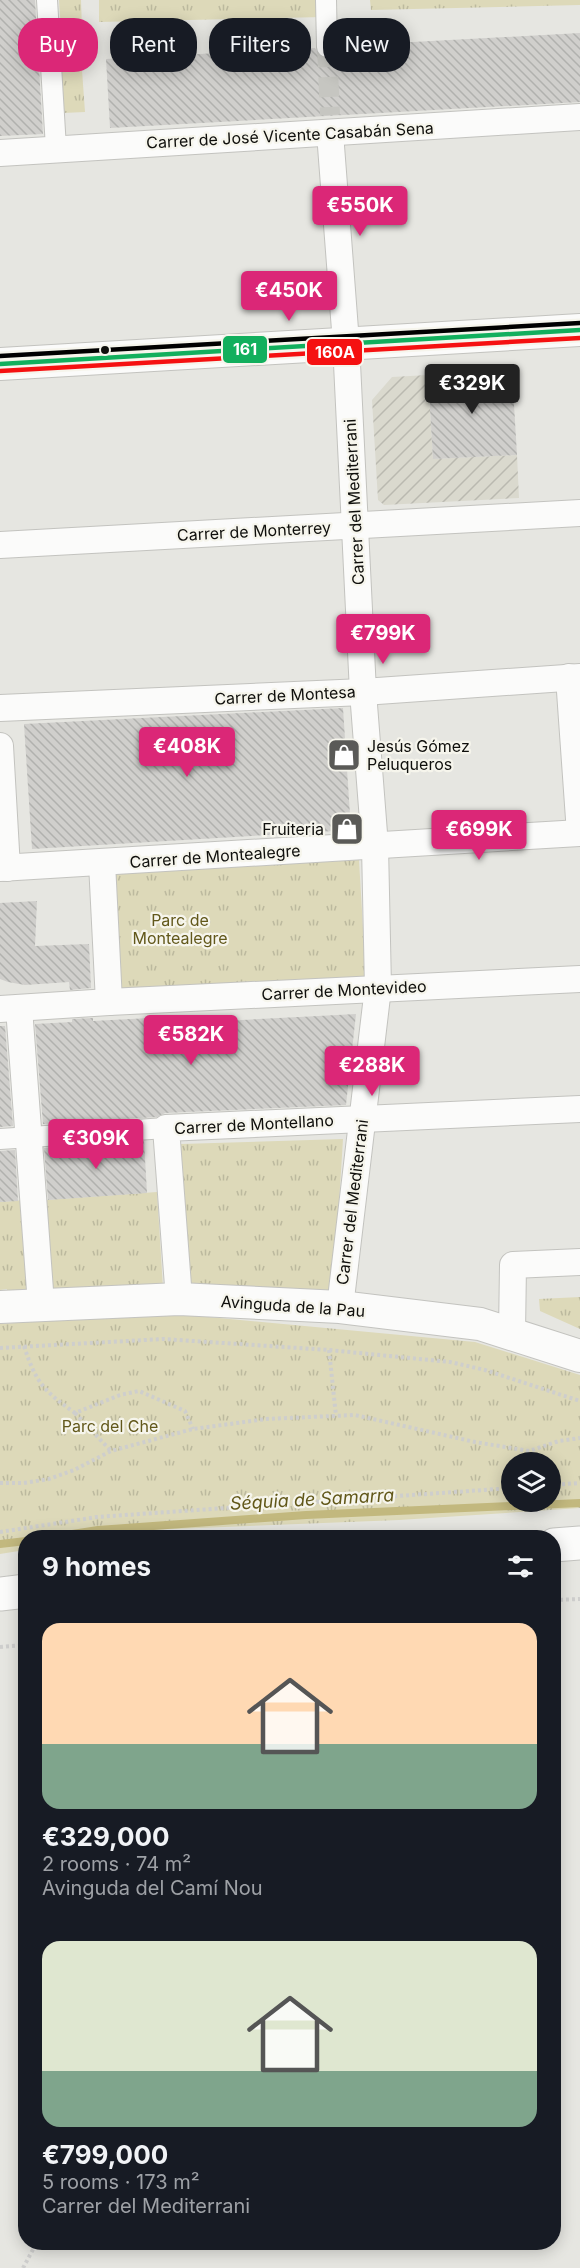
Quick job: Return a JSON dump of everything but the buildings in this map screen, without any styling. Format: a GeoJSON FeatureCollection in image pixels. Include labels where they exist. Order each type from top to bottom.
{"type":"FeatureCollection","features":[{"type":"Feature","properties":{"kind":"main road"},"geometry":{"type":"LineString","coordinates":[[561,1544],[580,1543]]}},
{"type":"Feature","properties":{"kind":"main road"},"geometry":{"type":"LineString","coordinates":[[0,1594],[18,1592]]}},
{"type":"Feature","properties":{"kind":"street"},"geometry":{"type":"LineString","coordinates":[[47,0],[56,148]]}},
{"type":"Feature","properties":{"kind":"street"},"geometry":{"type":"LineString","coordinates":[[326,0],[326,18]]}},
{"type":"Feature","properties":{"kind":"street","name":"Carrer de José Vicente Casabán Sena"},"geometry":{"type":"LineString","coordinates":[[0,153],[330,124],[580,117]]}},
{"type":"Feature","properties":{"kind":"street","name":"Carrer del Mediterrani"},"geometry":{"type":"LineString","coordinates":[[330,124],[346,343],[363,692],[375,846],[378,988],[340,1307]]}},
{"type":"Feature","properties":{"kind":"street"},"geometry":{"type":"LineString","coordinates":[[0,364],[580,330]]}},
{"type":"Feature","properties":{"kind":"street","name":"Carrer de Monterrey"},"geometry":{"type":"LineString","coordinates":[[0,545],[580,513]]}},
{"type":"Feature","properties":{"kind":"street","name":"Carrer de Montesa"},"geometry":{"type":"LineString","coordinates":[[0,708],[363,692],[574,677],[580,833]]}},
{"type":"Feature","properties":{"kind":"street"},"geometry":{"type":"LineString","coordinates":[[0,746],[4,868]]}},
{"type":"Feature","properties":{"kind":"street","name":"Carrer de Montealegre"},"geometry":{"type":"LineString","coordinates":[[4,868],[580,833]]}},
{"type":"Feature","properties":{"kind":"street"},"geometry":{"type":"LineString","coordinates":[[102,863],[109,1002]]}},
{"type":"Feature","properties":{"kind":"street","name":"Carrer de Montevideo"},"geometry":{"type":"LineString","coordinates":[[9,1008],[580,979]]}},
{"type":"Feature","properties":{"kind":"street"},"geometry":{"type":"LineString","coordinates":[[9,1008],[27,1137],[41,1304]]}},
{"type":"Feature","properties":{"kind":"street","name":"Carrer de Montellano"},"geometry":{"type":"LineString","coordinates":[[0,1139],[166,1128],[580,1109]]}},
{"type":"Feature","properties":{"kind":"street"},"geometry":{"type":"LineString","coordinates":[[166,1128],[179,1299]]}},
{"type":"Feature","properties":{"kind":"street"},"geometry":{"type":"LineString","coordinates":[[512,1333],[513,1265],[580,1262]]}},
{"type":"Feature","properties":{"kind":"street","name":"Avinguda de la Pau"},"geometry":{"type":"LineString","coordinates":[[0,1307],[179,1299],[340,1307],[480,1324],[580,1356]]}},
{"type":"Feature","properties":{"kind":"path"},"geometry":{"type":"LineString","coordinates":[[0,1348],[163,1339],[329,1350],[450,1362],[485,1370],[580,1401]]}},
{"type":"Feature","properties":{"kind":"path"},"geometry":{"type":"LineString","coordinates":[[24,1347],[33,1373],[51,1396],[75,1413],[111,1451]]}},
{"type":"Feature","properties":{"kind":"path"},"geometry":{"type":"LineString","coordinates":[[329,1350],[336,1416]]}},
{"type":"Feature","properties":{"kind":"path"},"geometry":{"type":"LineString","coordinates":[[75,1413],[120,1395],[139,1391],[185,1411],[193,1430]]}},
{"type":"Feature","properties":{"kind":"path"},"geometry":{"type":"LineString","coordinates":[[0,1483],[24,1483],[49,1479],[74,1470],[111,1451],[193,1430],[266,1419],[355,1415],[475,1443],[529,1451],[559,1441],[580,1438]]}},
{"type":"Feature","properties":{"kind":"path"},"geometry":{"type":"LineString","coordinates":[[561,1484],[580,1483]]}},
{"type":"Feature","properties":{"kind":"path"},"geometry":{"type":"LineString","coordinates":[[0,1532],[97,1517],[501,1489]]}},
{"type":"Feature","properties":{"kind":"path"},"geometry":{"type":"LineString","coordinates":[[561,1600],[580,1599]]}},
{"type":"Feature","properties":{"kind":"path"},"geometry":{"type":"LineString","coordinates":[[0,1647],[18,1646]]}},
{"type":"Feature","properties":{"kind":"path"},"geometry":{"type":"LineString","coordinates":[[23,2268],[33,2250]]}},
{"type":"Feature","properties":{"kind":"shaded area"},"geometry":{"type":"Polygon","coordinates":[[[428,375],[433,459],[517,455],[519,498],[384,505],[378,500],[372,400],[392,377],[428,375]]]}},
{"type":"Feature","properties":{"kind":"green space"},"geometry":{"type":"Polygon","coordinates":[[[59,0],[81,0],[82,18],[60,18],[59,0]]]}},
{"type":"Feature","properties":{"kind":"green space"},"geometry":{"type":"Polygon","coordinates":[[[99,0],[323,0],[324,17],[197,20],[197,18],[110,18],[110,22],[99,22],[99,0]]]}},
{"type":"Feature","properties":{"kind":"green space"},"geometry":{"type":"Polygon","coordinates":[[[370,0],[580,0],[580,5],[371,10],[370,0]]]}},
{"type":"Feature","properties":{"kind":"green space"},"geometry":{"type":"Polygon","coordinates":[[[61,72],[82,72],[85,112],[63,113],[61,72]]]}},
{"type":"Feature","properties":{"kind":"green space","name":"Parc de Montealegre"},"geometry":{"type":"Polygon","coordinates":[[[359,860],[366,979],[115,992],[109,873],[359,860]]]}},
{"type":"Feature","properties":{"kind":"green space"},"geometry":{"type":"Polygon","coordinates":[[[343,1139],[333,1299],[179,1297],[181,1144],[343,1139]]]}},
{"type":"Feature","properties":{"kind":"green space"},"geometry":{"type":"Polygon","coordinates":[[[157,1192],[163,1288],[45,1295],[45,1200],[157,1192]]]}},
{"type":"Feature","properties":{"kind":"green space"},"geometry":{"type":"Polygon","coordinates":[[[24,1200],[29,1296],[7,1297],[7,1289],[0,1290],[0,1202],[24,1200]]]}},
{"type":"Feature","properties":{"kind":"green space"},"geometry":{"type":"Polygon","coordinates":[[[580,1297],[580,1329],[540,1311],[539,1299],[580,1297]]]}},
{"type":"Feature","properties":{"kind":"green space","name":"Parc del Che"},"geometry":{"type":"Polygon","coordinates":[[[166,1313],[475,1342],[580,1375],[580,1508],[561,1509],[561,1452],[501,1452],[501,1512],[520,1512],[399,1520],[149,1530],[18,1530],[18,1551],[0,1554],[0,1324],[166,1313]]]}},
{"type":"Feature","properties":{"kind":"waterway","name":"Séquia de Samarra"},"geometry":{"type":"LineString","coordinates":[[98,1530],[306,1515],[580,1503]]}},
{"type":"Feature","properties":{"kind":"waterway","name":"Séquia de Samarra"},"geometry":{"type":"LineString","coordinates":[[0,1544],[18,1542]]}},
{"type":"Feature","properties":{"kind":"tunnel"},"geometry":{"type":"LineString","coordinates":[[328,72],[330,115]]}},
{"type":"Feature","properties":{"kind":"transit line"},"geometry":{"type":"LineString","coordinates":[[0,356],[580,323]]}},
{"type":"Feature","properties":{"kind":"transit line","name":"161"},"geometry":{"type":"LineString","coordinates":[[0,364],[580,330]]}},
{"type":"Feature","properties":{"kind":"transit line","name":"160A"},"geometry":{"type":"LineString","coordinates":[[0,371],[580,338]]}},
{"type":"Feature","properties":{"kind":"place","name":"Jesús Gómez Peluqueros"},"geometry":{"type":"Point","coordinates":[344,755]}},
{"type":"Feature","properties":{"kind":"place","name":"Fruiteria"},"geometry":{"type":"Point","coordinates":[347,829]}}]}
